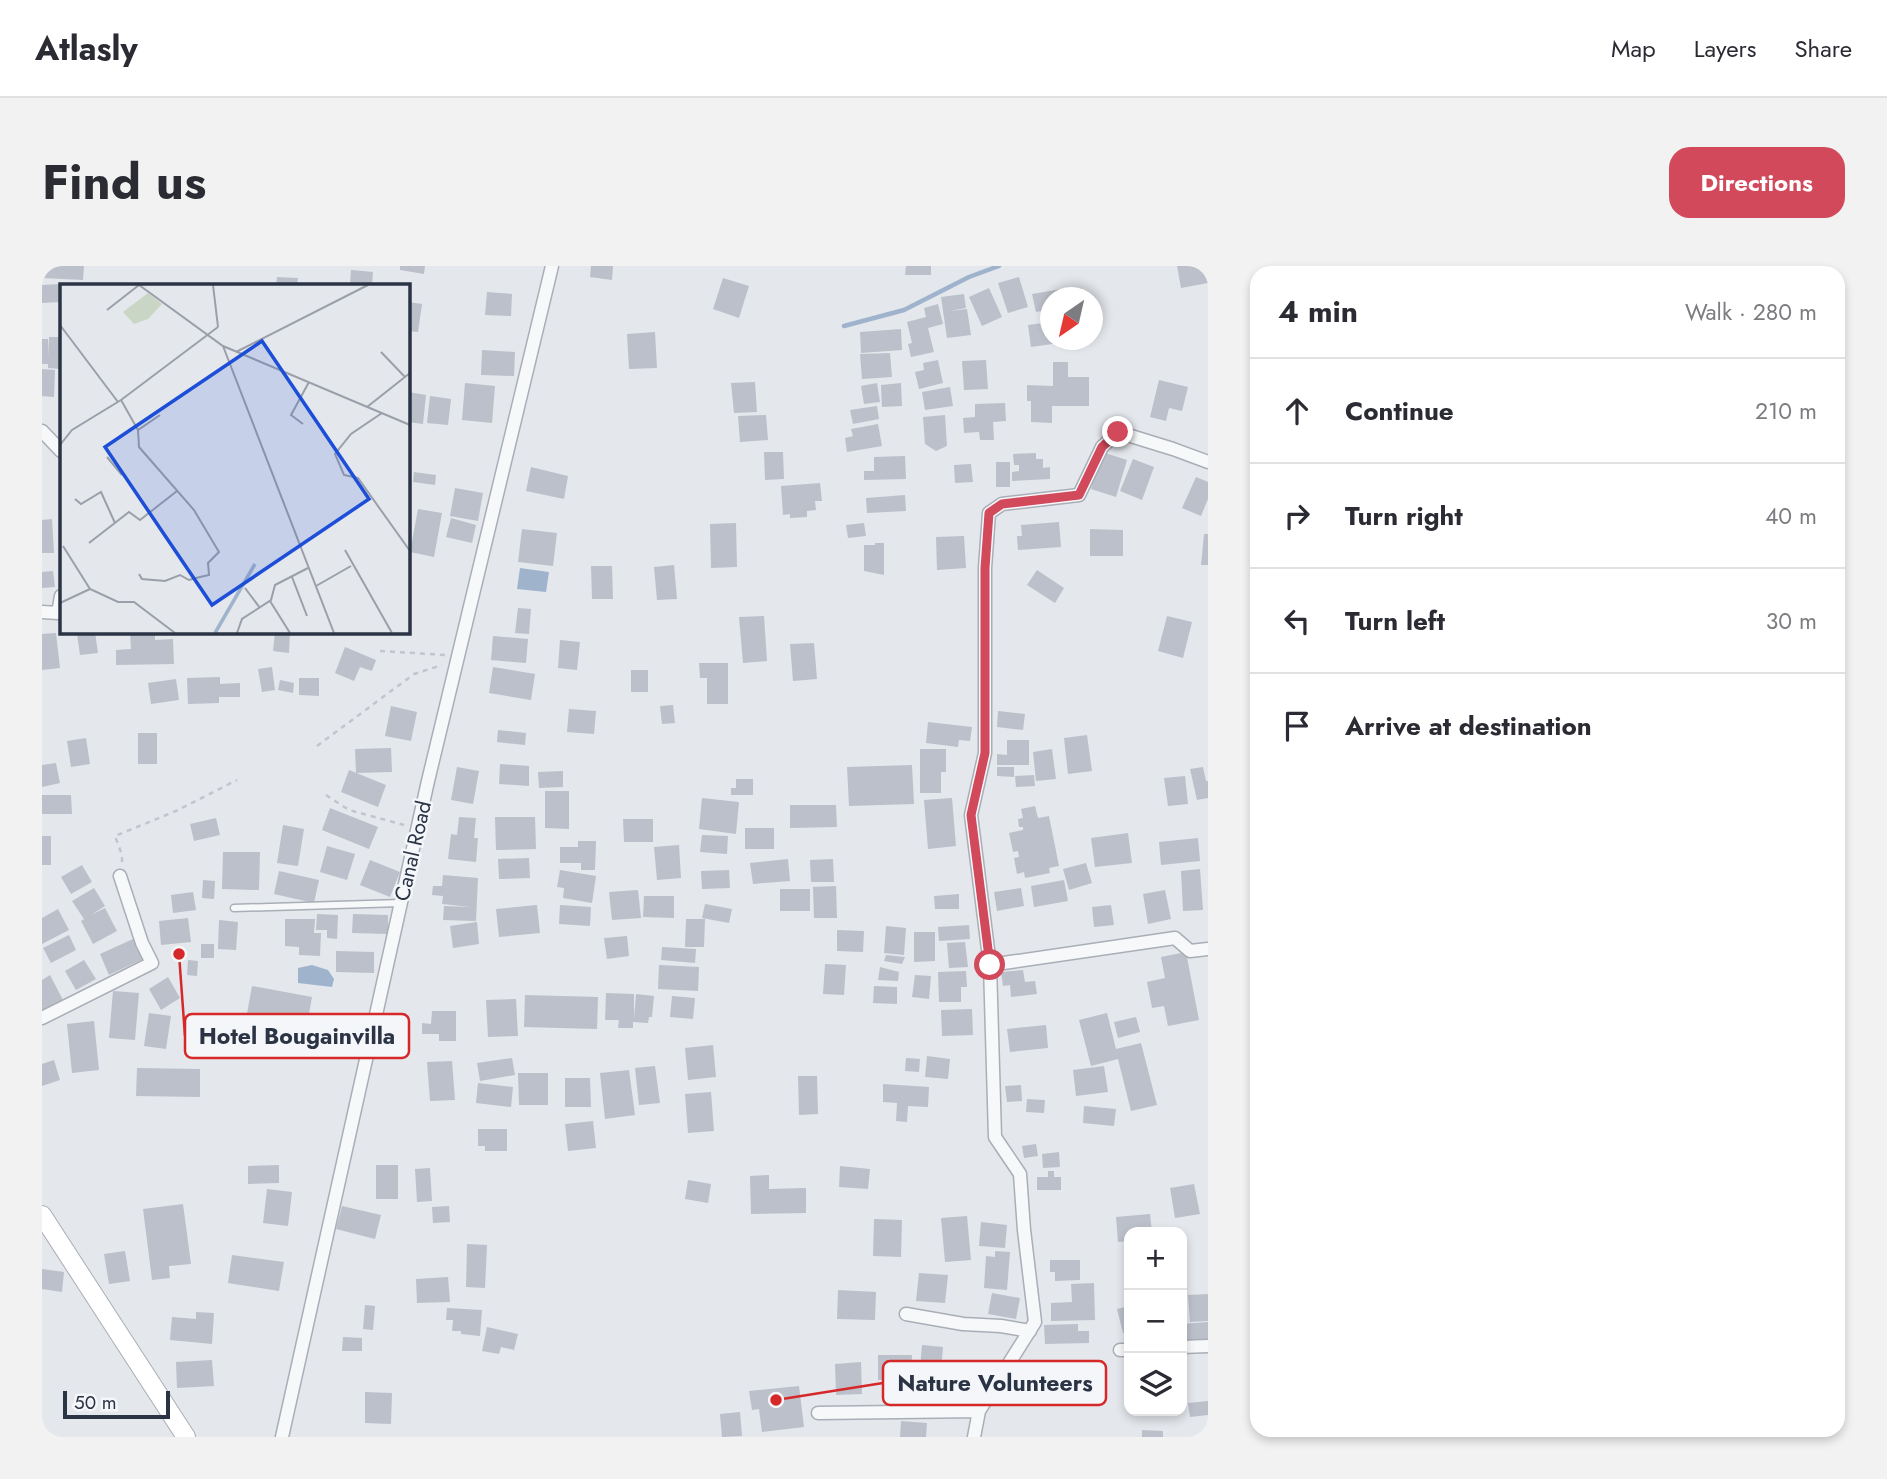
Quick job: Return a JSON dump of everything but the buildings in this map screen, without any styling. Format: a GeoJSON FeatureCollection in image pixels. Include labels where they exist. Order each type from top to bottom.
{"type":"FeatureCollection","features":[{"type":"Feature","properties":{"kind":"street","name":"Canal Road"},"geometry":{"type":"LineString","coordinates":[[282,1437],[417,829],[552,266]]}},
{"type":"Feature","properties":{"kind":"street"},"geometry":{"type":"LineString","coordinates":[[42,431],[60,450]]}},
{"type":"Feature","properties":{"kind":"street"},"geometry":{"type":"LineString","coordinates":[[974,1437],[979,1411],[1035,1322],[1020,1174],[995,1137],[990,965],[971,815],[985,753],[985,568],[989,513],[1002,504],[1079,495],[1102,447],[1118,432],[1208,462]]}},
{"type":"Feature","properties":{"kind":"street"},"geometry":{"type":"LineString","coordinates":[[42,612],[58,612],[60,601]]}},
{"type":"Feature","properties":{"kind":"street"},"geometry":{"type":"LineString","coordinates":[[42,1018],[152,963],[142,943],[120,876]]}},
{"type":"Feature","properties":{"kind":"street"},"geometry":{"type":"LineString","coordinates":[[990,965],[1175,938],[1190,951],[1208,949]]}},
{"type":"Feature","properties":{"kind":"street"},"geometry":{"type":"LineString","coordinates":[[42,1215],[186,1437]]}},
{"type":"Feature","properties":{"kind":"street"},"geometry":{"type":"LineString","coordinates":[[906,1314],[1030,1331]]}},
{"type":"Feature","properties":{"kind":"street"},"geometry":{"type":"LineString","coordinates":[[1187,1347],[1208,1346]]}},
{"type":"Feature","properties":{"kind":"street"},"geometry":{"type":"LineString","coordinates":[[818,1412],[979,1411]]}},
{"type":"Feature","properties":{"kind":"lane"},"geometry":{"type":"LineString","coordinates":[[234,908],[401,903]]}},
{"type":"Feature","properties":{"kind":"path"},"geometry":{"type":"LineString","coordinates":[[317,746],[414,674],[446,664],[448,655],[380,651]]}},
{"type":"Feature","properties":{"kind":"path"},"geometry":{"type":"LineString","coordinates":[[120,876],[122,855],[115,836],[176,811],[237,780]]}},
{"type":"Feature","properties":{"kind":"path"},"geometry":{"type":"LineString","coordinates":[[326,794],[348,810],[417,829]]}},
{"type":"Feature","properties":{"kind":"water"},"geometry":{"type":"Polygon","coordinates":[[[520,568],[549,572],[546,592],[517,589],[520,568]]]}},
{"type":"Feature","properties":{"kind":"water"},"geometry":{"type":"Polygon","coordinates":[[[312,965],[328,970],[334,979],[332,987],[298,983],[298,968],[312,965]]]}},
{"type":"Feature","properties":{"kind":"waterway"},"geometry":{"type":"LineString","coordinates":[[844,326],[904,310],[969,277],[999,266]]}},
{"type":"Feature","properties":{"kind":"place","name":"Hotel Bougainvilla"},"geometry":{"type":"Point","coordinates":[179,954]}},
{"type":"Feature","properties":{"kind":"place","name":"Nature Volunteers"},"geometry":{"type":"Point","coordinates":[776,1400]}},
{"type":"Feature","properties":{"kind":"route"},"geometry":{"type":"LineString","coordinates":[[990,965],[971,815],[985,753],[985,568],[989,513],[1002,504],[1079,495],[1102,447],[1118,432]]}}]}
